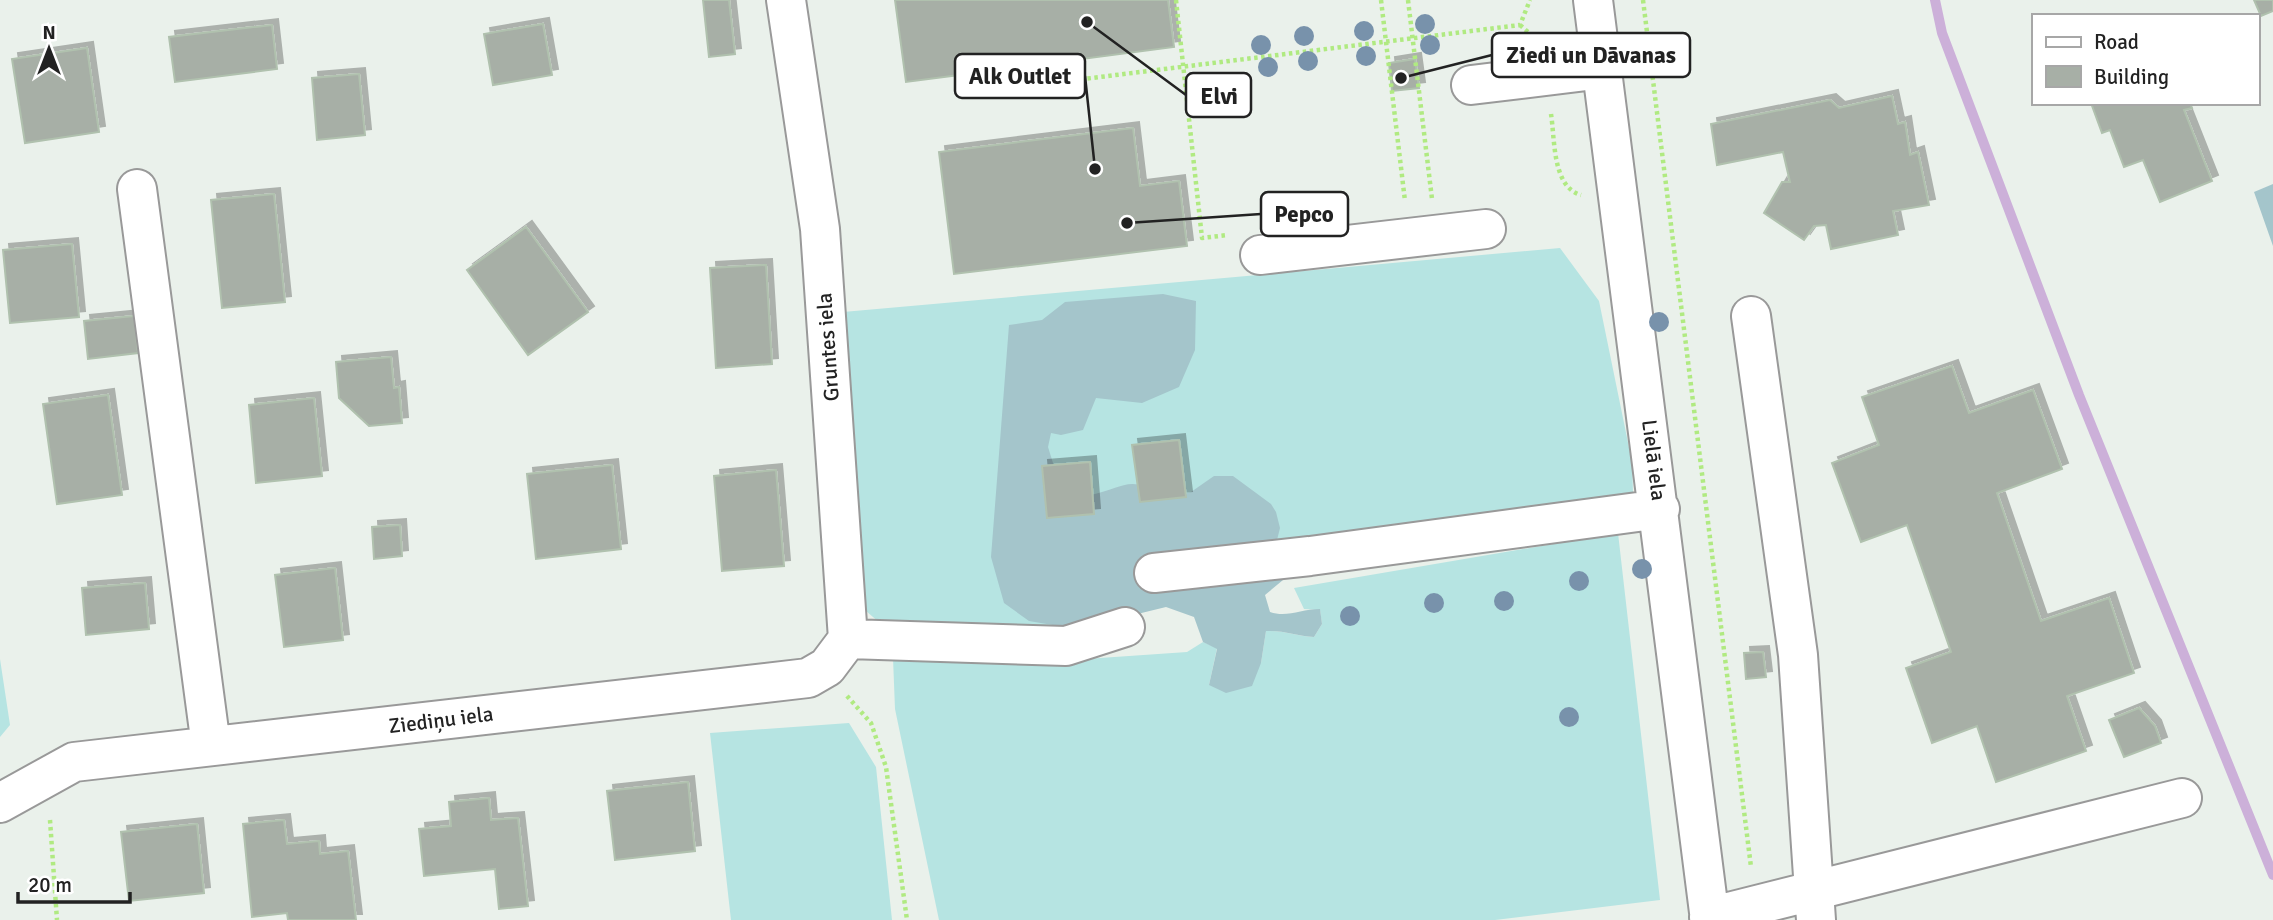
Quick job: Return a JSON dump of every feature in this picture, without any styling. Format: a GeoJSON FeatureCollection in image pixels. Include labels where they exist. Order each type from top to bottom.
{"type":"FeatureCollection","features":[{"type":"Feature","properties":{"kind":"street","name":"Gruntes iela"},"geometry":{"type":"LineString","coordinates":[[786,0],[820,229],[828,661]]}},
{"type":"Feature","properties":{"kind":"street","name":"Lielā iela"},"geometry":{"type":"LineString","coordinates":[[1593,0],[1660,509],[1709,918]]}},
{"type":"Feature","properties":{"kind":"street"},"geometry":{"type":"LineString","coordinates":[[1471,85],[1602,69]]}},
{"type":"Feature","properties":{"kind":"street"},"geometry":{"type":"LineString","coordinates":[[137,189],[211,746]]}},
{"type":"Feature","properties":{"kind":"street"},"geometry":{"type":"LineString","coordinates":[[1247,245],[1423,236],[1486,229]]}},
{"type":"Feature","properties":{"kind":"street"},"geometry":{"type":"LineString","coordinates":[[1751,316],[1798,655],[1815,906]]}},
{"type":"Feature","properties":{"kind":"street"},"geometry":{"type":"LineString","coordinates":[[1154,573],[1310,556],[1660,509]]}},
{"type":"Feature","properties":{"kind":"street","name":"Ziediņu iela"},"geometry":{"type":"LineString","coordinates":[[60,769],[828,661],[1066,646],[1125,627]]}},
{"type":"Feature","properties":{"kind":"street"},"geometry":{"type":"LineString","coordinates":[[0,803],[60,769]]}},
{"type":"Feature","properties":{"kind":"street"},"geometry":{"type":"LineString","coordinates":[[1709,918],[1756,907],[1815,906],[2182,798]]}},
{"type":"Feature","properties":{"kind":"path"},"geometry":{"type":"LineString","coordinates":[[1176,0],[1202,237],[1247,245]]}},
{"type":"Feature","properties":{"kind":"path"},"geometry":{"type":"LineString","coordinates":[[1381,0],[1386,41],[1423,236]]}},
{"type":"Feature","properties":{"kind":"path"},"geometry":{"type":"LineString","coordinates":[[1408,0],[1413,38],[1423,236]]}},
{"type":"Feature","properties":{"kind":"path"},"geometry":{"type":"LineString","coordinates":[[1520,25],[1530,0]]}},
{"type":"Feature","properties":{"kind":"path"},"geometry":{"type":"LineString","coordinates":[[1643,0],[1756,907]]}},
{"type":"Feature","properties":{"kind":"path"},"geometry":{"type":"LineString","coordinates":[[1011,88],[1520,25],[1537,39],[1542,48],[1560,174],[1572,192],[1619,197]]}},
{"type":"Feature","properties":{"kind":"path"},"geometry":{"type":"LineString","coordinates":[[828,661],[871,723],[886,767],[907,920]]}},
{"type":"Feature","properties":{"kind":"path"},"geometry":{"type":"LineString","coordinates":[[57,920],[60,769]]}},
{"type":"Feature","properties":{"kind":"shaded area"},"geometry":{"type":"Polygon","coordinates":[[[2273,184],[2273,246],[2254,192],[2273,184]]]}},
{"type":"Feature","properties":{"kind":"shaded area"},"geometry":{"type":"Polygon","coordinates":[[[1560,248],[1599,301],[1632,462],[1633,493],[1595,508],[1032,629],[880,623],[866,611],[843,312],[1560,248]]]}},
{"type":"Feature","properties":{"kind":"shaded area"},"geometry":{"type":"Polygon","coordinates":[[[1163,294],[1196,301],[1195,350],[1179,387],[1142,403],[1096,398],[1083,430],[1061,435],[1051,433],[1048,447],[1053,463],[1051,489],[1076,495],[1091,495],[1136,484],[1153,491],[1163,500],[1191,492],[1214,476],[1233,476],[1271,504],[1280,528],[1275,548],[1283,551],[1283,580],[1265,595],[1270,612],[1288,614],[1320,609],[1322,624],[1314,637],[1266,631],[1261,663],[1252,686],[1226,693],[1209,685],[1217,649],[1203,642],[1194,617],[1166,607],[1076,629],[1029,621],[1004,603],[991,557],[1009,325],[1042,320],[1065,302],[1163,294]]]}},
{"type":"Feature","properties":{"kind":"shaded area"},"geometry":{"type":"Polygon","coordinates":[[[1618,533],[1660,900],[1495,920],[939,920],[895,709],[893,658],[1042,662],[1187,652],[1203,642],[1217,648],[1209,685],[1261,663],[1266,631],[1314,637],[1322,624],[1320,610],[1304,609],[1294,588],[1618,533]]]}},
{"type":"Feature","properties":{"kind":"shaded area"},"geometry":{"type":"Polygon","coordinates":[[[0,659],[10,725],[0,737],[0,659]]]}},
{"type":"Feature","properties":{"kind":"shaded area"},"geometry":{"type":"Polygon","coordinates":[[[849,723],[876,767],[892,920],[731,920],[710,733],[849,723]]]}},
{"type":"Feature","properties":{"kind":"building"},"geometry":{"type":"Polygon","coordinates":[[[703,0],[729,0],[735,54],[709,57],[703,0]]]}},
{"type":"Feature","properties":{"kind":"building"},"geometry":{"type":"Polygon","coordinates":[[[895,0],[1168,0],[1174,47],[906,82],[895,0]]]}},
{"type":"Feature","properties":{"kind":"building"},"geometry":{"type":"Polygon","coordinates":[[[2254,0],[2273,0],[2273,11],[2261,16],[2254,0]]]}},
{"type":"Feature","properties":{"kind":"building"},"geometry":{"type":"Polygon","coordinates":[[[543,24],[552,75],[493,85],[484,34],[543,24]]]}},
{"type":"Feature","properties":{"kind":"building"},"geometry":{"type":"Polygon","coordinates":[[[272,25],[277,69],[175,82],[169,37],[272,25]]]}},
{"type":"Feature","properties":{"kind":"building"},"geometry":{"type":"Polygon","coordinates":[[[87,48],[99,132],[25,143],[12,59],[87,48]]]}},
{"type":"Feature","properties":{"kind":"building"},"geometry":{"type":"Polygon","coordinates":[[[1415,59],[1419,88],[1392,91],[1389,63],[1415,59]]]}},
{"type":"Feature","properties":{"kind":"building"},"geometry":{"type":"Polygon","coordinates":[[[359,74],[365,135],[317,140],[312,78],[359,74]]]}},
{"type":"Feature","properties":{"kind":"building"},"geometry":{"type":"Polygon","coordinates":[[[1892,96],[1898,124],[1905,122],[1910,155],[1918,152],[1929,205],[1893,211],[1898,235],[1831,249],[1826,225],[1814,226],[1804,240],[1764,213],[1782,182],[1790,182],[1783,152],[1717,165],[1711,124],[1830,100],[1839,108],[1892,96]]]}},
{"type":"Feature","properties":{"kind":"building"},"geometry":{"type":"Polygon","coordinates":[[[2092,105],[2191,105],[2192,108],[2184,110],[2212,181],[2160,202],[2143,160],[2124,167],[2110,130],[2102,133],[2092,105]]]}},
{"type":"Feature","properties":{"kind":"building"},"geometry":{"type":"Polygon","coordinates":[[[1133,128],[1140,186],[1179,181],[1187,246],[954,274],[939,152],[1133,128]]]}},
{"type":"Feature","properties":{"kind":"building"},"geometry":{"type":"Polygon","coordinates":[[[274,194],[285,302],[222,308],[211,200],[274,194]]]}},
{"type":"Feature","properties":{"kind":"building"},"geometry":{"type":"Polygon","coordinates":[[[526,227],[588,312],[528,355],[467,270],[526,227]]]}},
{"type":"Feature","properties":{"kind":"building"},"geometry":{"type":"Polygon","coordinates":[[[72,244],[79,317],[10,323],[3,250],[72,244]]]}},
{"type":"Feature","properties":{"kind":"building"},"geometry":{"type":"Polygon","coordinates":[[[766,265],[772,364],[716,368],[710,268],[766,265]]]}},
{"type":"Feature","properties":{"kind":"building"},"geometry":{"type":"Polygon","coordinates":[[[134,316],[138,353],[88,359],[84,321],[134,316]]]}},
{"type":"Feature","properties":{"kind":"building"},"geometry":{"type":"Polygon","coordinates":[[[391,357],[394,388],[399,387],[402,423],[369,426],[339,398],[336,362],[391,357]]]}},
{"type":"Feature","properties":{"kind":"building"},"geometry":{"type":"Polygon","coordinates":[[[1952,366],[1969,413],[2033,390],[2062,469],[1997,493],[2041,621],[2109,598],[2134,673],[2067,696],[2086,751],[1996,782],[1977,726],[1932,743],[1906,668],[1951,652],[1907,525],[1861,542],[1832,463],[1879,445],[1862,397],[1952,366]]]}},
{"type":"Feature","properties":{"kind":"building"},"geometry":{"type":"Polygon","coordinates":[[[108,395],[122,495],[57,504],[43,404],[108,395]]]}},
{"type":"Feature","properties":{"kind":"building"},"geometry":{"type":"Polygon","coordinates":[[[314,398],[322,476],[256,483],[249,405],[314,398]]]}},
{"type":"Feature","properties":{"kind":"building"},"geometry":{"type":"Polygon","coordinates":[[[1179,440],[1186,497],[1140,502],[1132,445],[1179,440]]]}},
{"type":"Feature","properties":{"kind":"building"},"geometry":{"type":"Polygon","coordinates":[[[1090,462],[1094,514],[1047,518],[1042,466],[1090,462]]]}},
{"type":"Feature","properties":{"kind":"building"},"geometry":{"type":"Polygon","coordinates":[[[612,465],[621,549],[536,559],[527,474],[612,465]]]}},
{"type":"Feature","properties":{"kind":"building"},"geometry":{"type":"Polygon","coordinates":[[[776,470],[784,566],[722,571],[714,476],[776,470]]]}},
{"type":"Feature","properties":{"kind":"building"},"geometry":{"type":"Polygon","coordinates":[[[400,525],[402,556],[374,559],[372,527],[400,525]]]}},
{"type":"Feature","properties":{"kind":"building"},"geometry":{"type":"Polygon","coordinates":[[[335,568],[343,640],[284,647],[275,575],[335,568]]]}},
{"type":"Feature","properties":{"kind":"building"},"geometry":{"type":"Polygon","coordinates":[[[145,583],[149,629],[86,635],[82,588],[145,583]]]}},
{"type":"Feature","properties":{"kind":"building"},"geometry":{"type":"Polygon","coordinates":[[[1763,652],[1766,677],[1746,679],[1744,653],[1763,652]]]}},
{"type":"Feature","properties":{"kind":"building"},"geometry":{"type":"Polygon","coordinates":[[[2139,708],[2155,726],[2161,743],[2124,757],[2109,720],[2139,708]]]}},
{"type":"Feature","properties":{"kind":"building"},"geometry":{"type":"Polygon","coordinates":[[[688,782],[695,851],[615,860],[607,791],[688,782]]]}},
{"type":"Feature","properties":{"kind":"building"},"geometry":{"type":"Polygon","coordinates":[[[489,798],[491,820],[518,818],[528,906],[499,909],[495,869],[424,876],[419,829],[451,826],[449,802],[489,798]]]}},
{"type":"Feature","properties":{"kind":"building"},"geometry":{"type":"Polygon","coordinates":[[[284,820],[287,844],[319,841],[320,854],[348,851],[356,920],[288,920],[287,913],[252,917],[243,824],[284,820]]]}},
{"type":"Feature","properties":{"kind":"building"},"geometry":{"type":"Polygon","coordinates":[[[197,824],[204,893],[129,901],[121,832],[197,824]]]}},
{"type":"Feature","properties":{"kind":"waterway"},"geometry":{"type":"LineString","coordinates":[[1935,0],[1942,33],[2079,395],[2273,875]]}},
{"type":"Feature","properties":{"kind":"place","name":"Elvi"},"geometry":{"type":"Point","coordinates":[1087,22]}},
{"type":"Feature","properties":{"kind":"place","name":"Ziedi un Dāvanas"},"geometry":{"type":"Point","coordinates":[1401,78]}},
{"type":"Feature","properties":{"kind":"place","name":"Alk Outlet"},"geometry":{"type":"Point","coordinates":[1095,169]}},
{"type":"Feature","properties":{"kind":"place","name":"Pepco"},"geometry":{"type":"Point","coordinates":[1127,223]}}]}
